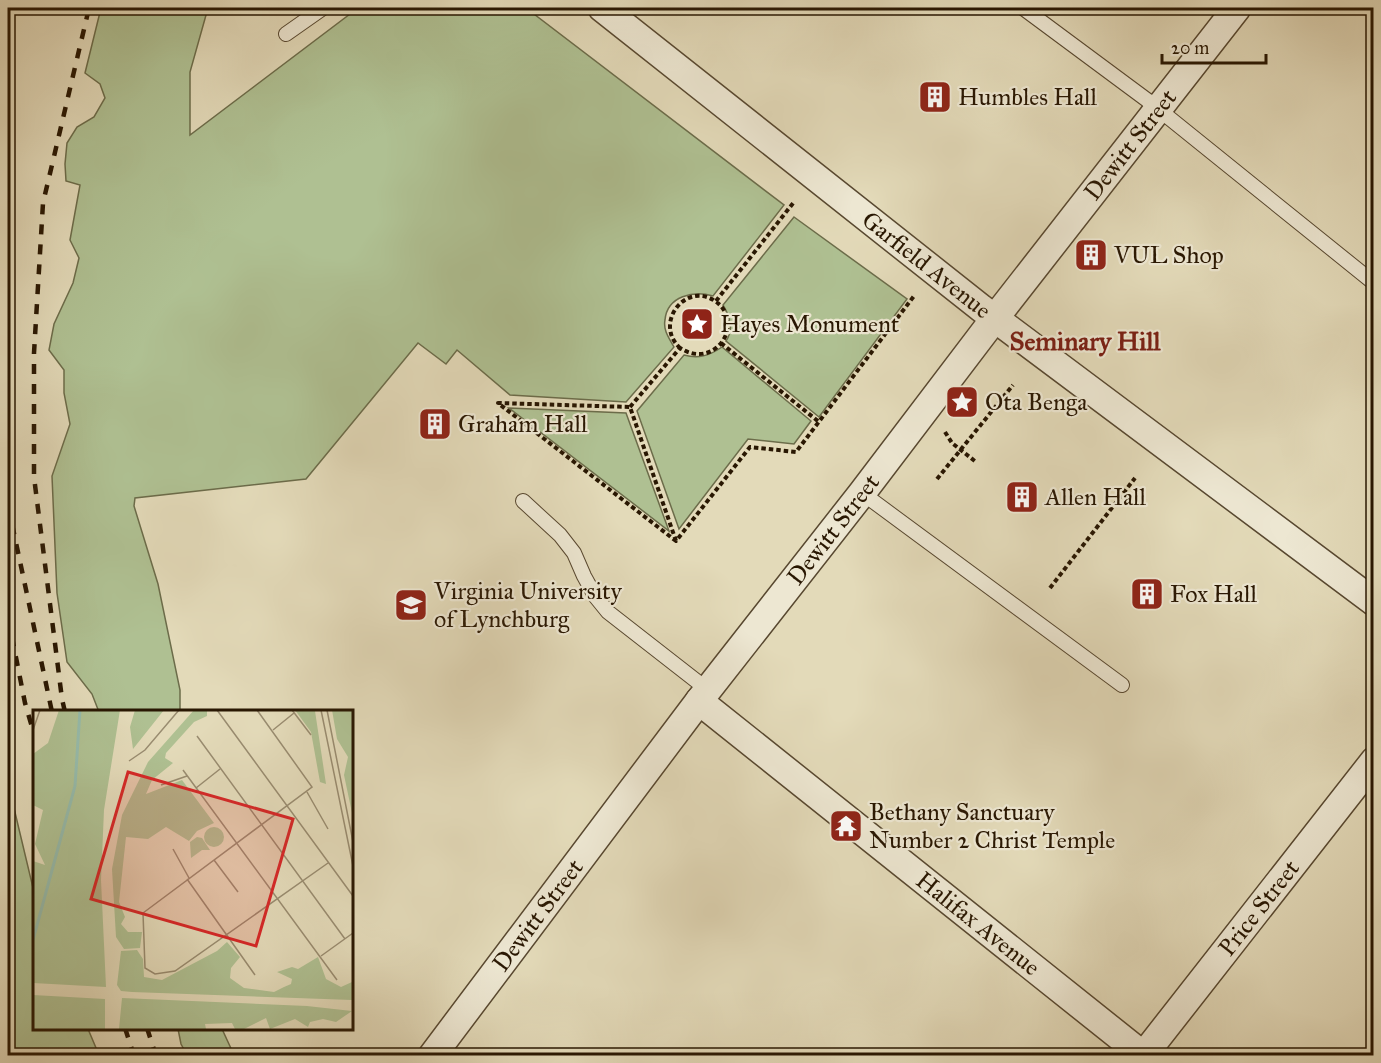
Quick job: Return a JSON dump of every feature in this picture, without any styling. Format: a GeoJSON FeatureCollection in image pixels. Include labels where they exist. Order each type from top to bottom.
{"type":"FeatureCollection","features":[{"type":"Feature","properties":{"kind":"street","name":"Garfield Avenue"},"geometry":{"type":"LineString","coordinates":[[602,8],[995,318],[1374,602]]}},
{"type":"Feature","properties":{"kind":"street","name":"Dewitt Street"},"geometry":{"type":"LineString","coordinates":[[432,1056],[704,695],[1237,8]]}},
{"type":"Feature","properties":{"kind":"street","name":"Halifax Avenue"},"geometry":{"type":"LineString","coordinates":[[704,695],[1143,1055]]}},
{"type":"Feature","properties":{"kind":"street","name":"Price Street"},"geometry":{"type":"LineString","coordinates":[[1143,1055],[1374,761]]}},
{"type":"Feature","properties":{"kind":"lane"},"geometry":{"type":"LineString","coordinates":[[286,34],[323,8]]}},
{"type":"Feature","properties":{"kind":"lane"},"geometry":{"type":"LineString","coordinates":[[1023,8],[1158,109],[1374,283]]}},
{"type":"Feature","properties":{"kind":"lane"},"geometry":{"type":"LineString","coordinates":[[862,493],[1122,685]]}},
{"type":"Feature","properties":{"kind":"lane"},"geometry":{"type":"LineString","coordinates":[[523,501],[560,535],[574,553],[595,596],[608,612],[704,695]]}},
{"type":"Feature","properties":{"kind":"path"},"geometry":{"type":"LineString","coordinates":[[716,301],[795,202]]}},
{"type":"Feature","properties":{"kind":"path"},"geometry":{"type":"LineString","coordinates":[[701,296],[716,301],[726,314],[728,322],[728,332],[721,343],[714,351],[705,354],[688,353],[681,348],[673,339],[670,329],[670,320],[677,305],[685,300],[701,296]]}},
{"type":"Feature","properties":{"kind":"path"},"geometry":{"type":"LineString","coordinates":[[676,541],[750,447],[796,452],[914,296]]}},
{"type":"Feature","properties":{"kind":"path"},"geometry":{"type":"LineString","coordinates":[[721,343],[819,422]]}},
{"type":"Feature","properties":{"kind":"path"},"geometry":{"type":"LineString","coordinates":[[630,407],[681,348]]}},
{"type":"Feature","properties":{"kind":"path"},"geometry":{"type":"LineString","coordinates":[[937,479],[1014,385]]}},
{"type":"Feature","properties":{"kind":"path"},"geometry":{"type":"LineString","coordinates":[[630,407],[498,404],[676,541]]}},
{"type":"Feature","properties":{"kind":"path"},"geometry":{"type":"LineString","coordinates":[[630,407],[676,541]]}},
{"type":"Feature","properties":{"kind":"path"},"geometry":{"type":"LineString","coordinates":[[927,408],[952,443],[976,462]]}},
{"type":"Feature","properties":{"kind":"path"},"geometry":{"type":"LineString","coordinates":[[1050,588],[1135,478]]}},
{"type":"Feature","properties":{"kind":"green space"},"geometry":{"type":"Polygon","coordinates":[[[101,8],[208,8],[190,72],[190,135],[358,8],[526,8],[784,205],[713,296],[690,295],[676,300],[671,305],[667,312],[665,327],[674,347],[626,402],[510,395],[457,350],[446,364],[418,343],[306,479],[135,498],[134,506],[158,584],[180,690],[180,710],[98,710],[92,694],[67,662],[57,593],[52,476],[70,424],[64,393],[64,370],[49,350],[54,324],[73,283],[79,258],[70,240],[80,185],[66,181],[67,143],[77,127],[94,117],[105,98],[100,84],[85,73],[101,8]]]}},
{"type":"Feature","properties":{"kind":"green space"},"geometry":{"type":"Polygon","coordinates":[[[794,217],[907,299],[819,417],[726,341],[730,332],[730,323],[723,305],[794,217]]]}},
{"type":"Feature","properties":{"kind":"green space"},"geometry":{"type":"Polygon","coordinates":[[[722,347],[811,421],[794,444],[748,439],[679,529],[637,411],[684,355],[703,356],[722,347]]]}},
{"type":"Feature","properties":{"kind":"green space"},"geometry":{"type":"Polygon","coordinates":[[[509,408],[626,413],[669,531],[509,408]]]}},
{"type":"Feature","properties":{"kind":"green space"},"geometry":{"type":"Polygon","coordinates":[[[8,783],[33,888],[33,1030],[88,1030],[99,1055],[8,1055],[8,783]]]}},
{"type":"Feature","properties":{"kind":"green space"},"geometry":{"type":"Polygon","coordinates":[[[178,1030],[222,1030],[234,1055],[187,1055],[181,1044],[178,1030]]]}},
{"type":"Feature","properties":{"kind":"railway"},"geometry":{"type":"LineString","coordinates":[[65,710],[34,477],[34,353],[43,203],[89,8]]}},
{"type":"Feature","properties":{"kind":"railway"},"geometry":{"type":"LineString","coordinates":[[8,505],[52,710]]}},
{"type":"Feature","properties":{"kind":"railway"},"geometry":{"type":"LineString","coordinates":[[8,617],[25,703],[33,731]]}},
{"type":"Feature","properties":{"kind":"railway"},"geometry":{"type":"LineString","coordinates":[[126,1030],[134,1056]]}},
{"type":"Feature","properties":{"kind":"railway"},"geometry":{"type":"LineString","coordinates":[[148,1030],[156,1056]]}},
{"type":"Feature","properties":{"kind":"place","name":"Humbles Hall"},"geometry":{"type":"Point","coordinates":[935,97]}},
{"type":"Feature","properties":{"kind":"place","name":"VUL Shop"},"geometry":{"type":"Point","coordinates":[1091,255]}},
{"type":"Feature","properties":{"kind":"place","name":"Hayes Monument"},"geometry":{"type":"Point","coordinates":[697,324]}},
{"type":"Feature","properties":{"kind":"place","name":"Ota Benga"},"geometry":{"type":"Point","coordinates":[962,402]}},
{"type":"Feature","properties":{"kind":"place","name":"Graham Hall"},"geometry":{"type":"Point","coordinates":[435,424]}},
{"type":"Feature","properties":{"kind":"place","name":"Allen Hall"},"geometry":{"type":"Point","coordinates":[1022,497]}},
{"type":"Feature","properties":{"kind":"place","name":"Fox Hall"},"geometry":{"type":"Point","coordinates":[1147,594]}},
{"type":"Feature","properties":{"kind":"place","name":"Virginia University of Lynchburg"},"geometry":{"type":"Point","coordinates":[411,605]}},
{"type":"Feature","properties":{"kind":"place","name":"Bethany Sanctuary Number 2 Christ Temple"},"geometry":{"type":"Point","coordinates":[846,826]}},
{"type":"Feature","properties":{"kind":"district","name":"Seminary Hill"},"geometry":{"type":"Point","coordinates":[1085,341]}}]}
